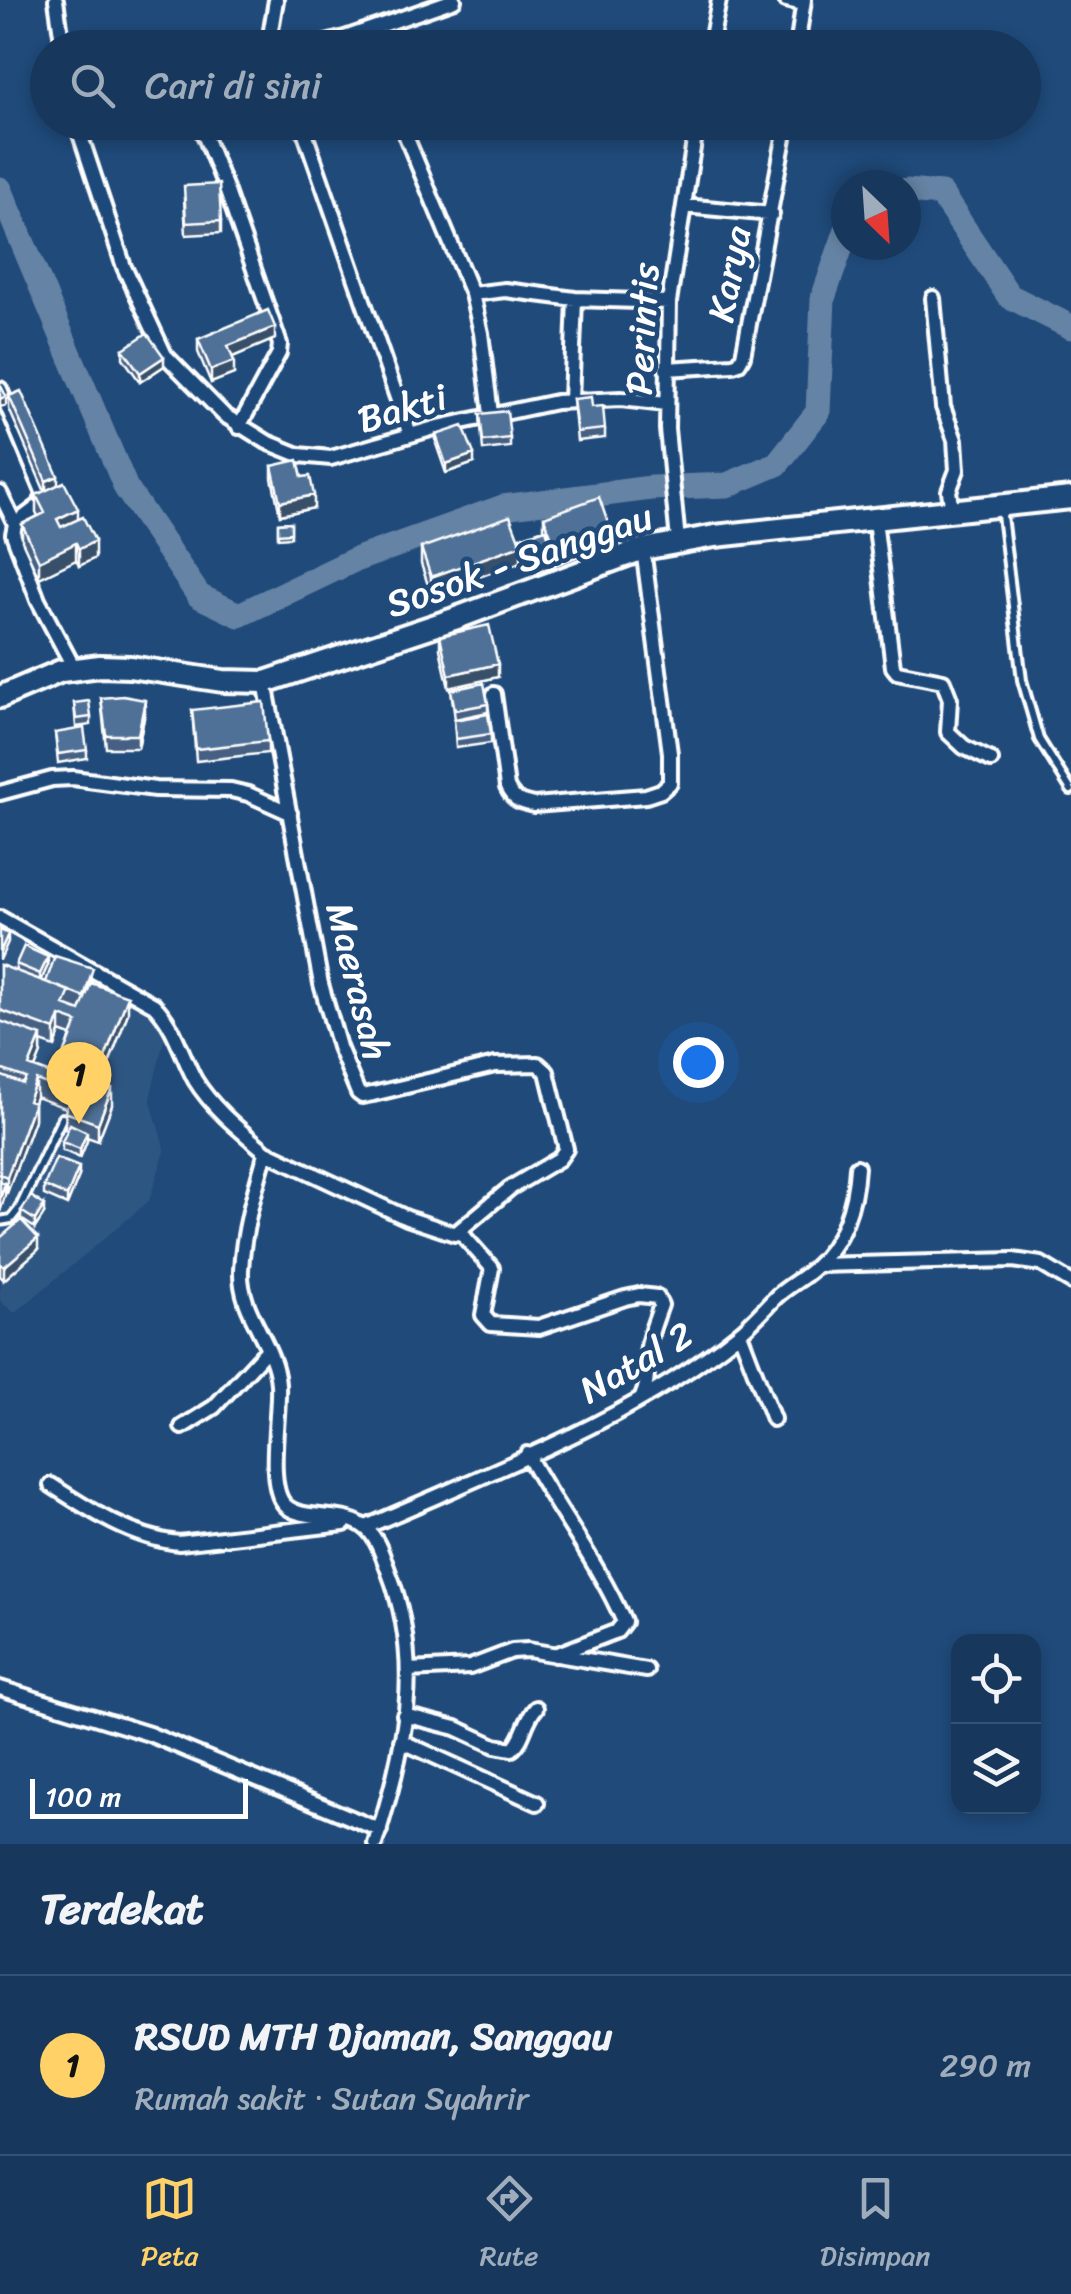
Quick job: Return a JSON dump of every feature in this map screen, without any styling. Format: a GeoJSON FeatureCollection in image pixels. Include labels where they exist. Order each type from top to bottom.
{"type":"FeatureCollection","features":[{"type":"Feature","properties":{"kind":"highway","name":"Sosok - Sanggau"},"geometry":{"type":"LineString","coordinates":[[0,697],[74,668],[130,667],[223,682],[265,682],[454,619],[643,549],[678,541],[1071,498]]}},
{"type":"Feature","properties":{"kind":"street"},"geometry":{"type":"LineString","coordinates":[[56,0],[60,30]]}},
{"type":"Feature","properties":{"kind":"street"},"geometry":{"type":"LineString","coordinates":[[271,30],[276,0]]}},
{"type":"Feature","properties":{"kind":"street"},"geometry":{"type":"LineString","coordinates":[[367,30],[454,0]]}},
{"type":"Feature","properties":{"kind":"street"},"geometry":{"type":"LineString","coordinates":[[713,30],[719,0]]}},
{"type":"Feature","properties":{"kind":"street"},"geometry":{"type":"LineString","coordinates":[[786,0],[804,2],[800,30]]}},
{"type":"Feature","properties":{"kind":"street","name":"Bakti"},"geometry":{"type":"LineString","coordinates":[[82,140],[124,267],[148,323],[173,365],[239,427],[298,454],[318,458],[344,456],[491,414],[571,400],[666,404]]}},
{"type":"Feature","properties":{"kind":"street"},"geometry":{"type":"LineString","coordinates":[[206,140],[280,344],[279,353],[239,427]]}},
{"type":"Feature","properties":{"kind":"street"},"geometry":{"type":"LineString","coordinates":[[307,140],[410,435]]}},
{"type":"Feature","properties":{"kind":"street"},"geometry":{"type":"LineString","coordinates":[[408,140],[472,294],[491,414]]}},
{"type":"Feature","properties":{"kind":"street","name":"Perintis"},"geometry":{"type":"LineString","coordinates":[[678,541],[666,369],[669,302],[695,140]]}},
{"type":"Feature","properties":{"kind":"street","name":"Karya"},"geometry":{"type":"LineString","coordinates":[[666,369],[739,363],[743,356],[784,140]]}},
{"type":"Feature","properties":{"kind":"street"},"geometry":{"type":"LineString","coordinates":[[684,206],[772,214]]}},
{"type":"Feature","properties":{"kind":"street"},"geometry":{"type":"LineString","coordinates":[[472,294],[505,290],[575,299],[669,302]]}},
{"type":"Feature","properties":{"kind":"street"},"geometry":{"type":"LineString","coordinates":[[933,298],[944,407],[955,440],[957,470],[950,491],[952,512]]}},
{"type":"Feature","properties":{"kind":"street"},"geometry":{"type":"LineString","coordinates":[[571,400],[575,299]]}},
{"type":"Feature","properties":{"kind":"street"},"geometry":{"type":"LineString","coordinates":[[0,389],[44,494],[40,506],[15,524],[12,534],[74,668]]}},
{"type":"Feature","properties":{"kind":"street"},"geometry":{"type":"LineString","coordinates":[[0,494],[15,524]]}},
{"type":"Feature","properties":{"kind":"street"},"geometry":{"type":"LineString","coordinates":[[876,520],[893,667],[896,672],[943,681],[950,700],[947,726],[952,740],[991,760]]}},
{"type":"Feature","properties":{"kind":"street"},"geometry":{"type":"LineString","coordinates":[[494,694],[506,787],[520,802],[534,805],[646,796],[670,783],[670,753],[643,549]]}},
{"type":"Feature","properties":{"kind":"street","name":"Maerasah"},"geometry":{"type":"LineString","coordinates":[[265,682],[321,984],[339,1047],[358,1093],[374,1094],[495,1065],[538,1064],[547,1072],[566,1149],[558,1160],[510,1188],[460,1232]]}},
{"type":"Feature","properties":{"kind":"street"},"geometry":{"type":"LineString","coordinates":[[0,793],[52,778],[73,778],[155,789],[231,790],[290,813]]}},
{"type":"Feature","properties":{"kind":"street"},"geometry":{"type":"LineString","coordinates":[[0,918],[154,1005],[172,1028],[210,1100],[266,1152],[407,1218],[447,1233],[460,1232],[492,1268],[483,1315],[491,1324],[539,1327],[626,1298],[657,1297],[661,1305],[650,1336],[646,1362],[649,1377],[642,1397]]}},
{"type":"Feature","properties":{"kind":"street"},"geometry":{"type":"LineString","coordinates":[[0,1688],[149,1734],[377,1837],[395,1780],[401,1741],[408,1670],[407,1632],[401,1603],[373,1535],[361,1525],[292,1511],[279,1496],[278,1382],[268,1349],[246,1303],[241,1272],[251,1207],[266,1152]]}},
{"type":"Feature","properties":{"kind":"street","name":"Natal 2"},"geometry":{"type":"LineString","coordinates":[[52,1485],[137,1534],[156,1540],[180,1543],[361,1525],[527,1454],[642,1397],[740,1332],[786,1288],[818,1265],[845,1225],[853,1205],[857,1166]]}},
{"type":"Feature","properties":{"kind":"street"},"geometry":{"type":"LineString","coordinates":[[818,1265],[1013,1260],[1041,1264],[1071,1282]]}},
{"type":"Feature","properties":{"kind":"street"},"geometry":{"type":"LineString","coordinates":[[740,1332],[773,1419]]}},
{"type":"Feature","properties":{"kind":"street"},"geometry":{"type":"LineString","coordinates":[[182,1427],[214,1407],[268,1349]]}},
{"type":"Feature","properties":{"kind":"street"},"geometry":{"type":"LineString","coordinates":[[527,1454],[565,1522],[599,1569],[624,1622],[617,1630],[555,1655]]}},
{"type":"Feature","properties":{"kind":"street"},"geometry":{"type":"LineString","coordinates":[[408,1670],[470,1667],[520,1650],[646,1670]]}},
{"type":"Feature","properties":{"kind":"street"},"geometry":{"type":"LineString","coordinates":[[404,1714],[456,1728],[512,1750],[520,1743],[524,1725],[536,1708]]}},
{"type":"Feature","properties":{"kind":"street"},"geometry":{"type":"LineString","coordinates":[[401,1741],[537,1802]]}},
{"type":"Feature","properties":{"kind":"lane"},"geometry":{"type":"LineString","coordinates":[[1000,506],[1022,680],[1039,739],[1071,790]]}},
{"type":"Feature","properties":{"kind":"lane"},"geometry":{"type":"LineString","coordinates":[[0,1221],[11,1219],[19,1210],[62,1118]]}},
{"type":"Feature","properties":{"kind":"shaded area"},"geometry":{"type":"Polygon","coordinates":[[[0,926],[133,1000],[166,1032],[150,1098],[165,1151],[149,1201],[15,1313],[0,1301],[0,926]]]}},
{"type":"Feature","properties":{"kind":"building"},"geometry":{"type":"Polygon","coordinates":[[[219,184],[221,221],[186,223],[184,186],[219,184]]]}},
{"type":"Feature","properties":{"kind":"building"},"geometry":{"type":"Polygon","coordinates":[[[268,310],[275,327],[228,346],[234,361],[211,370],[198,339],[268,310]]]}},
{"type":"Feature","properties":{"kind":"building"},"geometry":{"type":"Polygon","coordinates":[[[147,333],[164,357],[140,373],[123,349],[147,333]]]}},
{"type":"Feature","properties":{"kind":"building"},"geometry":{"type":"Polygon","coordinates":[[[21,391],[58,476],[46,481],[9,396],[21,391]]]}},
{"type":"Feature","properties":{"kind":"building"},"geometry":{"type":"Polygon","coordinates":[[[591,397],[592,407],[603,406],[605,429],[577,432],[573,399],[591,397]]]}},
{"type":"Feature","properties":{"kind":"building"},"geometry":{"type":"Polygon","coordinates":[[[507,411],[510,438],[483,441],[480,414],[507,411]]]}},
{"type":"Feature","properties":{"kind":"building"},"geometry":{"type":"Polygon","coordinates":[[[463,426],[474,454],[446,464],[436,435],[463,426]]]}},
{"type":"Feature","properties":{"kind":"building"},"geometry":{"type":"Polygon","coordinates":[[[298,460],[302,477],[310,476],[314,495],[280,502],[272,466],[298,460]]]}},
{"type":"Feature","properties":{"kind":"building"},"geometry":{"type":"Polygon","coordinates":[[[64,482],[78,509],[57,519],[61,527],[83,517],[95,541],[79,549],[76,543],[39,561],[22,524],[45,513],[36,495],[64,482]]]}},
{"type":"Feature","properties":{"kind":"building"},"geometry":{"type":"Polygon","coordinates":[[[599,497],[611,532],[557,552],[544,517],[599,497]]]}},
{"type":"Feature","properties":{"kind":"building"},"geometry":{"type":"Polygon","coordinates":[[[510,516],[521,545],[431,577],[421,548],[510,516]]]}},
{"type":"Feature","properties":{"kind":"building"},"geometry":{"type":"Polygon","coordinates":[[[291,522],[291,533],[278,534],[278,523],[291,522]]]}},
{"type":"Feature","properties":{"kind":"building"},"geometry":{"type":"Polygon","coordinates":[[[546,529],[555,557],[530,565],[520,537],[546,529]]]}},
{"type":"Feature","properties":{"kind":"building"},"geometry":{"type":"Polygon","coordinates":[[[489,625],[498,664],[449,675],[440,636],[489,625]]]}},
{"type":"Feature","properties":{"kind":"building"},"geometry":{"type":"Polygon","coordinates":[[[484,683],[488,704],[455,710],[451,690],[484,683]]]}},
{"type":"Feature","properties":{"kind":"building"},"geometry":{"type":"Polygon","coordinates":[[[101,698],[145,700],[138,735],[106,735],[101,698]]]}},
{"type":"Feature","properties":{"kind":"building"},"geometry":{"type":"Polygon","coordinates":[[[89,701],[91,717],[76,719],[74,703],[89,701]]]}},
{"type":"Feature","properties":{"kind":"building"},"geometry":{"type":"Polygon","coordinates":[[[264,702],[268,741],[196,749],[192,710],[264,702]]]}},
{"type":"Feature","properties":{"kind":"building"},"geometry":{"type":"Polygon","coordinates":[[[488,714],[491,734],[456,739],[454,720],[488,714]]]}},
{"type":"Feature","properties":{"kind":"building"},"geometry":{"type":"Polygon","coordinates":[[[84,728],[87,750],[58,754],[55,733],[84,728]]]}},
{"type":"Feature","properties":{"kind":"building"},"geometry":{"type":"Polygon","coordinates":[[[0,930],[8,934],[0,952],[0,930]]]}},
{"type":"Feature","properties":{"kind":"building"},"geometry":{"type":"Polygon","coordinates":[[[24,946],[48,957],[40,974],[16,964],[24,946]]]}},
{"type":"Feature","properties":{"kind":"building"},"geometry":{"type":"Polygon","coordinates":[[[55,956],[93,968],[84,997],[46,982],[55,956]]]}},
{"type":"Feature","properties":{"kind":"building"},"geometry":{"type":"Polygon","coordinates":[[[0,965],[70,991],[64,1005],[80,1011],[91,983],[128,996],[101,1068],[64,1055],[77,1022],[60,1016],[55,1030],[0,1010],[0,965]]]}},
{"type":"Feature","properties":{"kind":"building"},"geometry":{"type":"Polygon","coordinates":[[[0,1021],[41,1036],[29,1066],[77,1084],[80,1076],[112,1088],[98,1124],[65,1112],[72,1093],[36,1080],[28,1101],[34,1103],[7,1177],[0,1174],[0,1075],[23,1084],[26,1078],[0,1069],[0,1021]]]}},
{"type":"Feature","properties":{"kind":"building"},"geometry":{"type":"Polygon","coordinates":[[[70,1124],[87,1132],[80,1149],[62,1142],[70,1124]]]}},
{"type":"Feature","properties":{"kind":"building"},"geometry":{"type":"Polygon","coordinates":[[[56,1158],[79,1167],[67,1196],[44,1186],[56,1158]]]}},
{"type":"Feature","properties":{"kind":"building"},"geometry":{"type":"Polygon","coordinates":[[[31,1196],[44,1205],[35,1220],[21,1211],[31,1196]]]}},
{"type":"Feature","properties":{"kind":"building"},"geometry":{"type":"Polygon","coordinates":[[[21,1220],[38,1238],[4,1267],[0,1263],[0,1238],[21,1220]]]}},
{"type":"Feature","properties":{"kind":"waterway"},"geometry":{"type":"LineString","coordinates":[[0,189],[126,488],[199,596],[239,615],[352,561],[503,507],[651,488],[727,485],[777,464],[818,412],[823,298],[836,260]]}},
{"type":"Feature","properties":{"kind":"waterway"},"geometry":{"type":"LineString","coordinates":[[921,192],[941,194],[1009,296],[1071,327]]}},
{"type":"Feature","properties":{"kind":"place","name":"RSUD MTH Djaman, Sanggau"},"geometry":{"type":"Point","coordinates":[79,1124]}}]}
